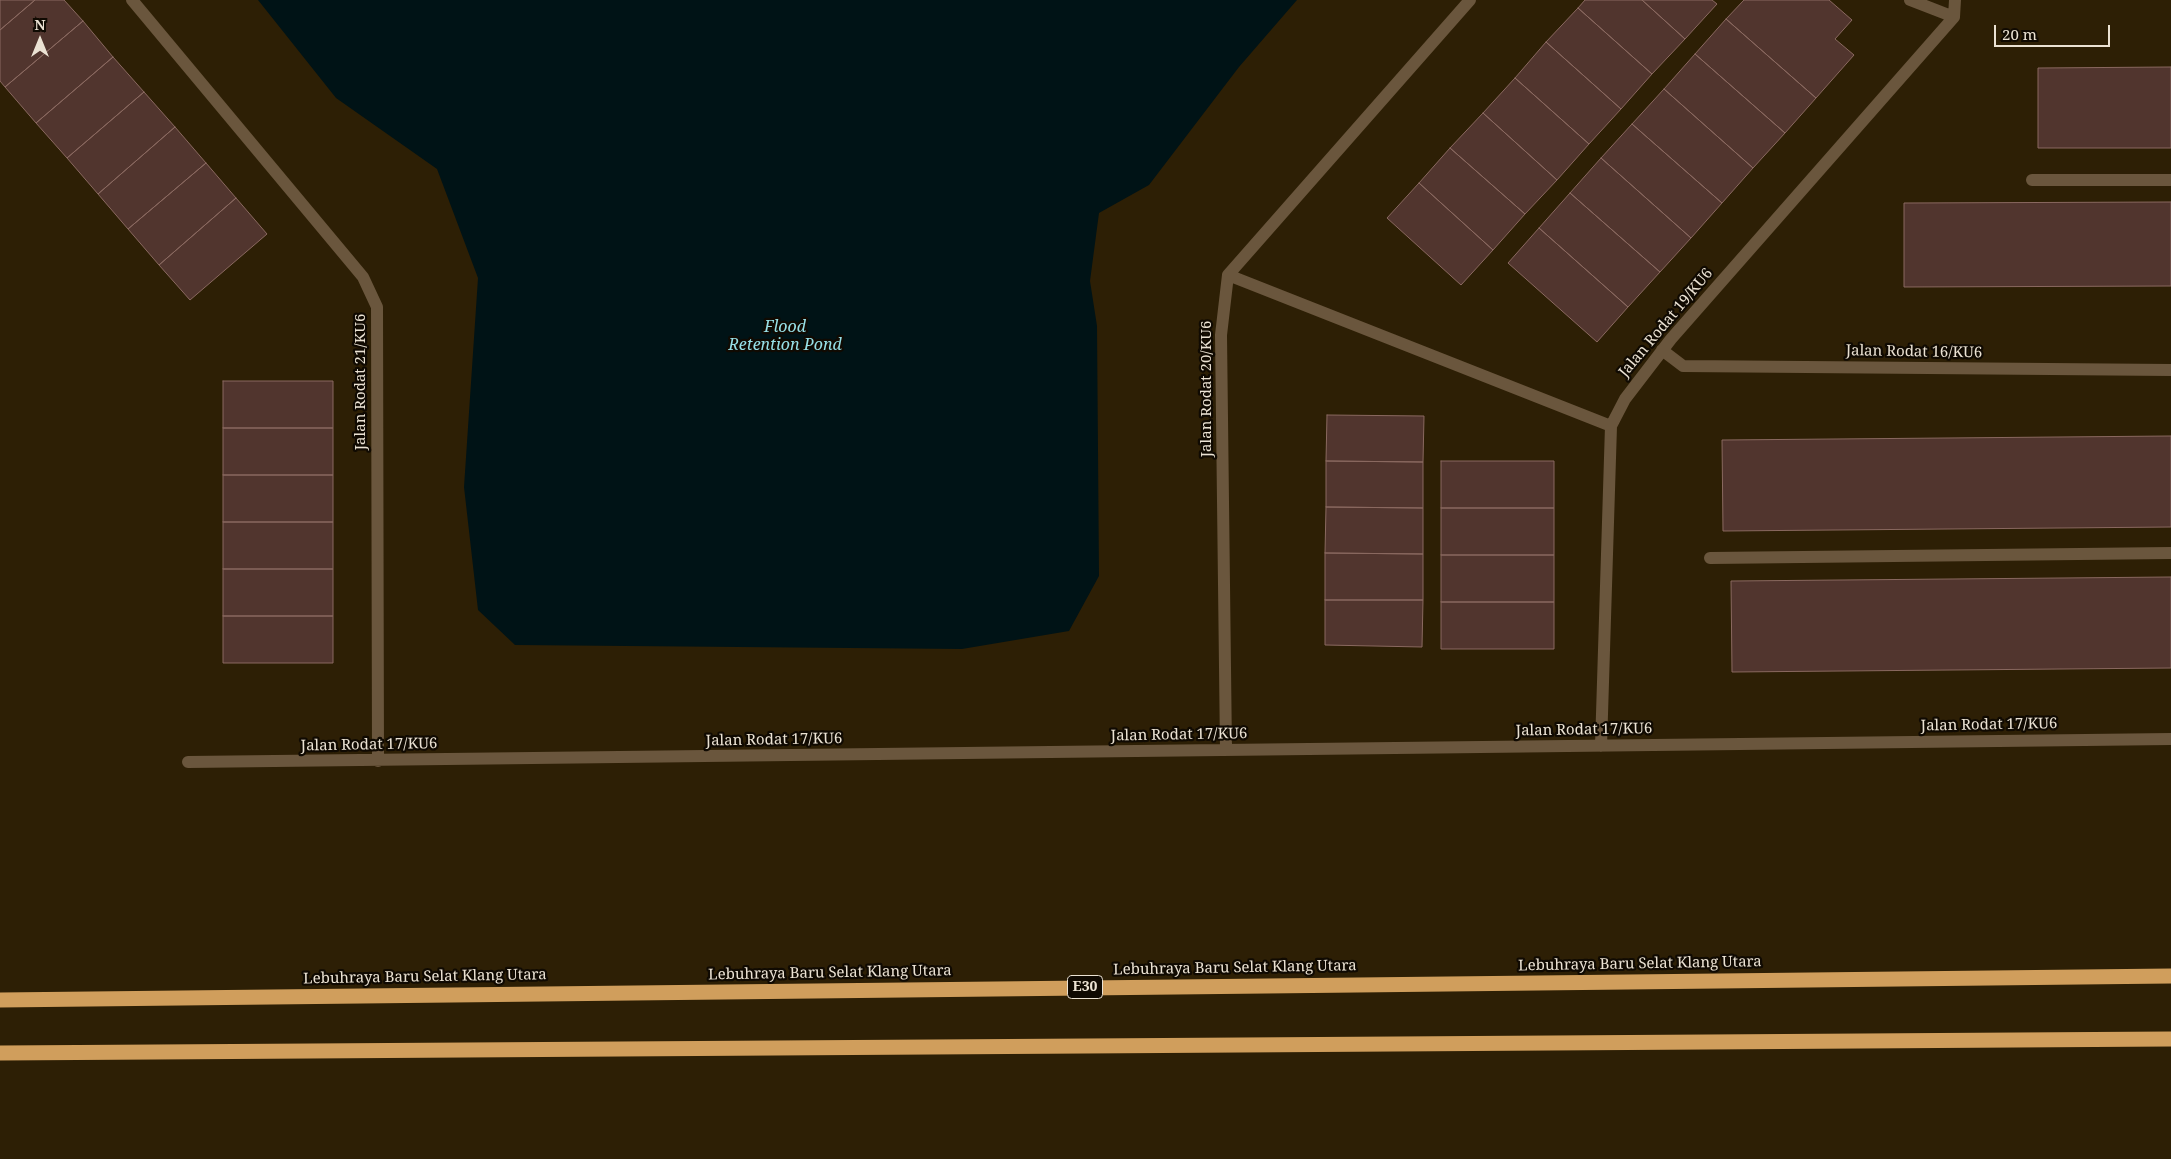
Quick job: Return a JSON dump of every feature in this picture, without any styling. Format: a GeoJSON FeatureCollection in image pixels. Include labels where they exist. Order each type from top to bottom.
{"type":"FeatureCollection","features":[{"type":"Feature","properties":{"kind":"highway","name":"Lebuhraya Baru Selat Klang Utara"},"geometry":{"type":"LineString","coordinates":[[0,1000],[2171,976]]}},
{"type":"Feature","properties":{"kind":"highway"},"geometry":{"type":"LineString","coordinates":[[0,1053],[2171,1040]]}},
{"type":"Feature","properties":{"kind":"street","name":"Jalan Rodat 21/KU6"},"geometry":{"type":"LineString","coordinates":[[132,0],[363,277],[377,307],[378,761]]}},
{"type":"Feature","properties":{"kind":"street"},"geometry":{"type":"LineString","coordinates":[[1470,0],[1228,275],[1611,426]]}},
{"type":"Feature","properties":{"kind":"street"},"geometry":{"type":"LineString","coordinates":[[1910,0],[1954,17],[1955,0]]}},
{"type":"Feature","properties":{"kind":"street","name":"Jalan Rodat 19/KU6"},"geometry":{"type":"LineString","coordinates":[[1601,746],[1611,426],[1625,399],[1662,350],[1954,17]]}},
{"type":"Feature","properties":{"kind":"street"},"geometry":{"type":"LineString","coordinates":[[2032,180],[2171,180]]}},
{"type":"Feature","properties":{"kind":"street","name":"Jalan Rodat 20/KU6"},"geometry":{"type":"LineString","coordinates":[[1226,750],[1221,335],[1228,275]]}},
{"type":"Feature","properties":{"kind":"street","name":"Jalan Rodat 16/KU6"},"geometry":{"type":"LineString","coordinates":[[1662,350],[1683,366],[2171,370]]}},
{"type":"Feature","properties":{"kind":"street"},"geometry":{"type":"LineString","coordinates":[[1710,558],[2171,553]]}},
{"type":"Feature","properties":{"kind":"street","name":"Jalan Rodat 17/KU6"},"geometry":{"type":"LineString","coordinates":[[188,762],[2171,739]]}},
{"type":"Feature","properties":{"kind":"water","name":"Flood Retention Pond"},"geometry":{"type":"Polygon","coordinates":[[[258,0],[1297,0],[1239,67],[1149,185],[1099,213],[1090,281],[1097,326],[1099,576],[1069,631],[962,649],[515,645],[478,610],[464,487],[478,278],[437,169],[336,98],[258,0]]]}},
{"type":"Feature","properties":{"kind":"building"},"geometry":{"type":"Polygon","coordinates":[[[0,0],[35,0],[0,30],[0,0]]]}},
{"type":"Feature","properties":{"kind":"building"},"geometry":{"type":"Polygon","coordinates":[[[35,0],[64,0],[83,21],[5,87],[0,81],[0,30],[35,0]]]}},
{"type":"Feature","properties":{"kind":"building"},"geometry":{"type":"Polygon","coordinates":[[[1585,0],[1642,0],[1685,39],[1652,74],[1578,8],[1585,0]]]}},
{"type":"Feature","properties":{"kind":"building"},"geometry":{"type":"Polygon","coordinates":[[[1642,0],[1712,0],[1717,4],[1685,39],[1642,0]]]}},
{"type":"Feature","properties":{"kind":"building"},"geometry":{"type":"Polygon","coordinates":[[[1744,0],[1829,0],[1852,20],[1835,39],[1854,55],[1816,98],[1726,19],[1744,0]]]}},
{"type":"Feature","properties":{"kind":"building"},"geometry":{"type":"Polygon","coordinates":[[[1578,8],[1652,74],[1621,109],[1546,42],[1578,8]]]}},
{"type":"Feature","properties":{"kind":"building"},"geometry":{"type":"Polygon","coordinates":[[[1726,19],[1816,98],[1785,133],[1695,54],[1726,19]]]}},
{"type":"Feature","properties":{"kind":"building"},"geometry":{"type":"Polygon","coordinates":[[[83,21],[113,57],[36,123],[5,87],[83,21]]]}},
{"type":"Feature","properties":{"kind":"building"},"geometry":{"type":"Polygon","coordinates":[[[1546,42],[1621,109],[1589,144],[1515,78],[1546,42]]]}},
{"type":"Feature","properties":{"kind":"building"},"geometry":{"type":"Polygon","coordinates":[[[1695,54],[1785,133],[1753,168],[1664,89],[1695,54]]]}},
{"type":"Feature","properties":{"kind":"building"},"geometry":{"type":"Polygon","coordinates":[[[113,57],[144,92],[67,158],[36,123],[113,57]]]}},
{"type":"Feature","properties":{"kind":"building"},"geometry":{"type":"Polygon","coordinates":[[[2171,67],[2171,148],[2038,148],[2038,68],[2171,67]]]}},
{"type":"Feature","properties":{"kind":"building"},"geometry":{"type":"Polygon","coordinates":[[[1515,78],[1589,144],[1557,180],[1483,113],[1515,78]]]}},
{"type":"Feature","properties":{"kind":"building"},"geometry":{"type":"Polygon","coordinates":[[[1664,89],[1753,168],[1722,203],[1632,124],[1664,89]]]}},
{"type":"Feature","properties":{"kind":"building"},"geometry":{"type":"Polygon","coordinates":[[[144,92],[175,127],[98,194],[67,158],[144,92]]]}},
{"type":"Feature","properties":{"kind":"building"},"geometry":{"type":"Polygon","coordinates":[[[1483,113],[1557,180],[1525,214],[1450,148],[1483,113]]]}},
{"type":"Feature","properties":{"kind":"building"},"geometry":{"type":"Polygon","coordinates":[[[1632,124],[1722,203],[1691,238],[1601,158],[1632,124]]]}},
{"type":"Feature","properties":{"kind":"building"},"geometry":{"type":"Polygon","coordinates":[[[175,127],[206,163],[128,229],[98,194],[175,127]]]}},
{"type":"Feature","properties":{"kind":"building"},"geometry":{"type":"Polygon","coordinates":[[[1450,148],[1525,214],[1493,250],[1419,183],[1450,148]]]}},
{"type":"Feature","properties":{"kind":"building"},"geometry":{"type":"Polygon","coordinates":[[[1601,158],[1691,238],[1660,272],[1570,193],[1601,158]]]}},
{"type":"Feature","properties":{"kind":"building"},"geometry":{"type":"Polygon","coordinates":[[[206,163],[236,198],[159,265],[128,229],[206,163]]]}},
{"type":"Feature","properties":{"kind":"building"},"geometry":{"type":"Polygon","coordinates":[[[1419,183],[1493,250],[1461,285],[1387,218],[1419,183]]]}},
{"type":"Feature","properties":{"kind":"building"},"geometry":{"type":"Polygon","coordinates":[[[1570,193],[1660,272],[1628,307],[1539,228],[1570,193]]]}},
{"type":"Feature","properties":{"kind":"building"},"geometry":{"type":"Polygon","coordinates":[[[236,198],[267,234],[190,300],[159,265],[236,198]]]}},
{"type":"Feature","properties":{"kind":"building"},"geometry":{"type":"Polygon","coordinates":[[[2171,202],[2171,286],[1904,287],[1904,203],[2171,202]]]}},
{"type":"Feature","properties":{"kind":"building"},"geometry":{"type":"Polygon","coordinates":[[[1539,228],[1628,307],[1597,342],[1508,263],[1539,228]]]}},
{"type":"Feature","properties":{"kind":"building"},"geometry":{"type":"Polygon","coordinates":[[[223,381],[333,381],[333,428],[223,428],[223,381]]]}},
{"type":"Feature","properties":{"kind":"building"},"geometry":{"type":"Polygon","coordinates":[[[1327,415],[1424,416],[1423,462],[1326,461],[1327,415]]]}},
{"type":"Feature","properties":{"kind":"building"},"geometry":{"type":"Polygon","coordinates":[[[223,428],[333,428],[333,475],[223,475],[223,428]]]}},
{"type":"Feature","properties":{"kind":"building"},"geometry":{"type":"Polygon","coordinates":[[[2171,436],[2171,527],[1723,531],[1722,440],[2171,436]]]}},
{"type":"Feature","properties":{"kind":"building"},"geometry":{"type":"Polygon","coordinates":[[[1326,461],[1423,462],[1423,508],[1326,507],[1326,461]]]}},
{"type":"Feature","properties":{"kind":"building"},"geometry":{"type":"Polygon","coordinates":[[[1441,461],[1554,461],[1554,508],[1441,508],[1441,461]]]}},
{"type":"Feature","properties":{"kind":"building"},"geometry":{"type":"Polygon","coordinates":[[[223,475],[333,475],[333,522],[223,522],[223,475]]]}},
{"type":"Feature","properties":{"kind":"building"},"geometry":{"type":"Polygon","coordinates":[[[1326,507],[1423,508],[1423,554],[1325,553],[1326,507]]]}},
{"type":"Feature","properties":{"kind":"building"},"geometry":{"type":"Polygon","coordinates":[[[1441,508],[1554,508],[1554,555],[1441,555],[1441,508]]]}},
{"type":"Feature","properties":{"kind":"building"},"geometry":{"type":"Polygon","coordinates":[[[223,522],[333,522],[333,569],[223,569],[223,522]]]}},
{"type":"Feature","properties":{"kind":"building"},"geometry":{"type":"Polygon","coordinates":[[[1325,553],[1423,554],[1423,600],[1325,600],[1325,553]]]}},
{"type":"Feature","properties":{"kind":"building"},"geometry":{"type":"Polygon","coordinates":[[[1441,555],[1554,555],[1554,602],[1441,602],[1441,555]]]}},
{"type":"Feature","properties":{"kind":"building"},"geometry":{"type":"Polygon","coordinates":[[[223,569],[333,569],[333,616],[223,616],[223,569]]]}},
{"type":"Feature","properties":{"kind":"building"},"geometry":{"type":"Polygon","coordinates":[[[2171,577],[2171,668],[1732,672],[1731,581],[2171,577]]]}},
{"type":"Feature","properties":{"kind":"building"},"geometry":{"type":"Polygon","coordinates":[[[1325,600],[1423,600],[1422,647],[1325,645],[1325,600]]]}},
{"type":"Feature","properties":{"kind":"building"},"geometry":{"type":"Polygon","coordinates":[[[1441,602],[1554,602],[1554,649],[1441,649],[1441,602]]]}},
{"type":"Feature","properties":{"kind":"building"},"geometry":{"type":"Polygon","coordinates":[[[223,616],[333,616],[333,663],[223,663],[223,616]]]}}]}
